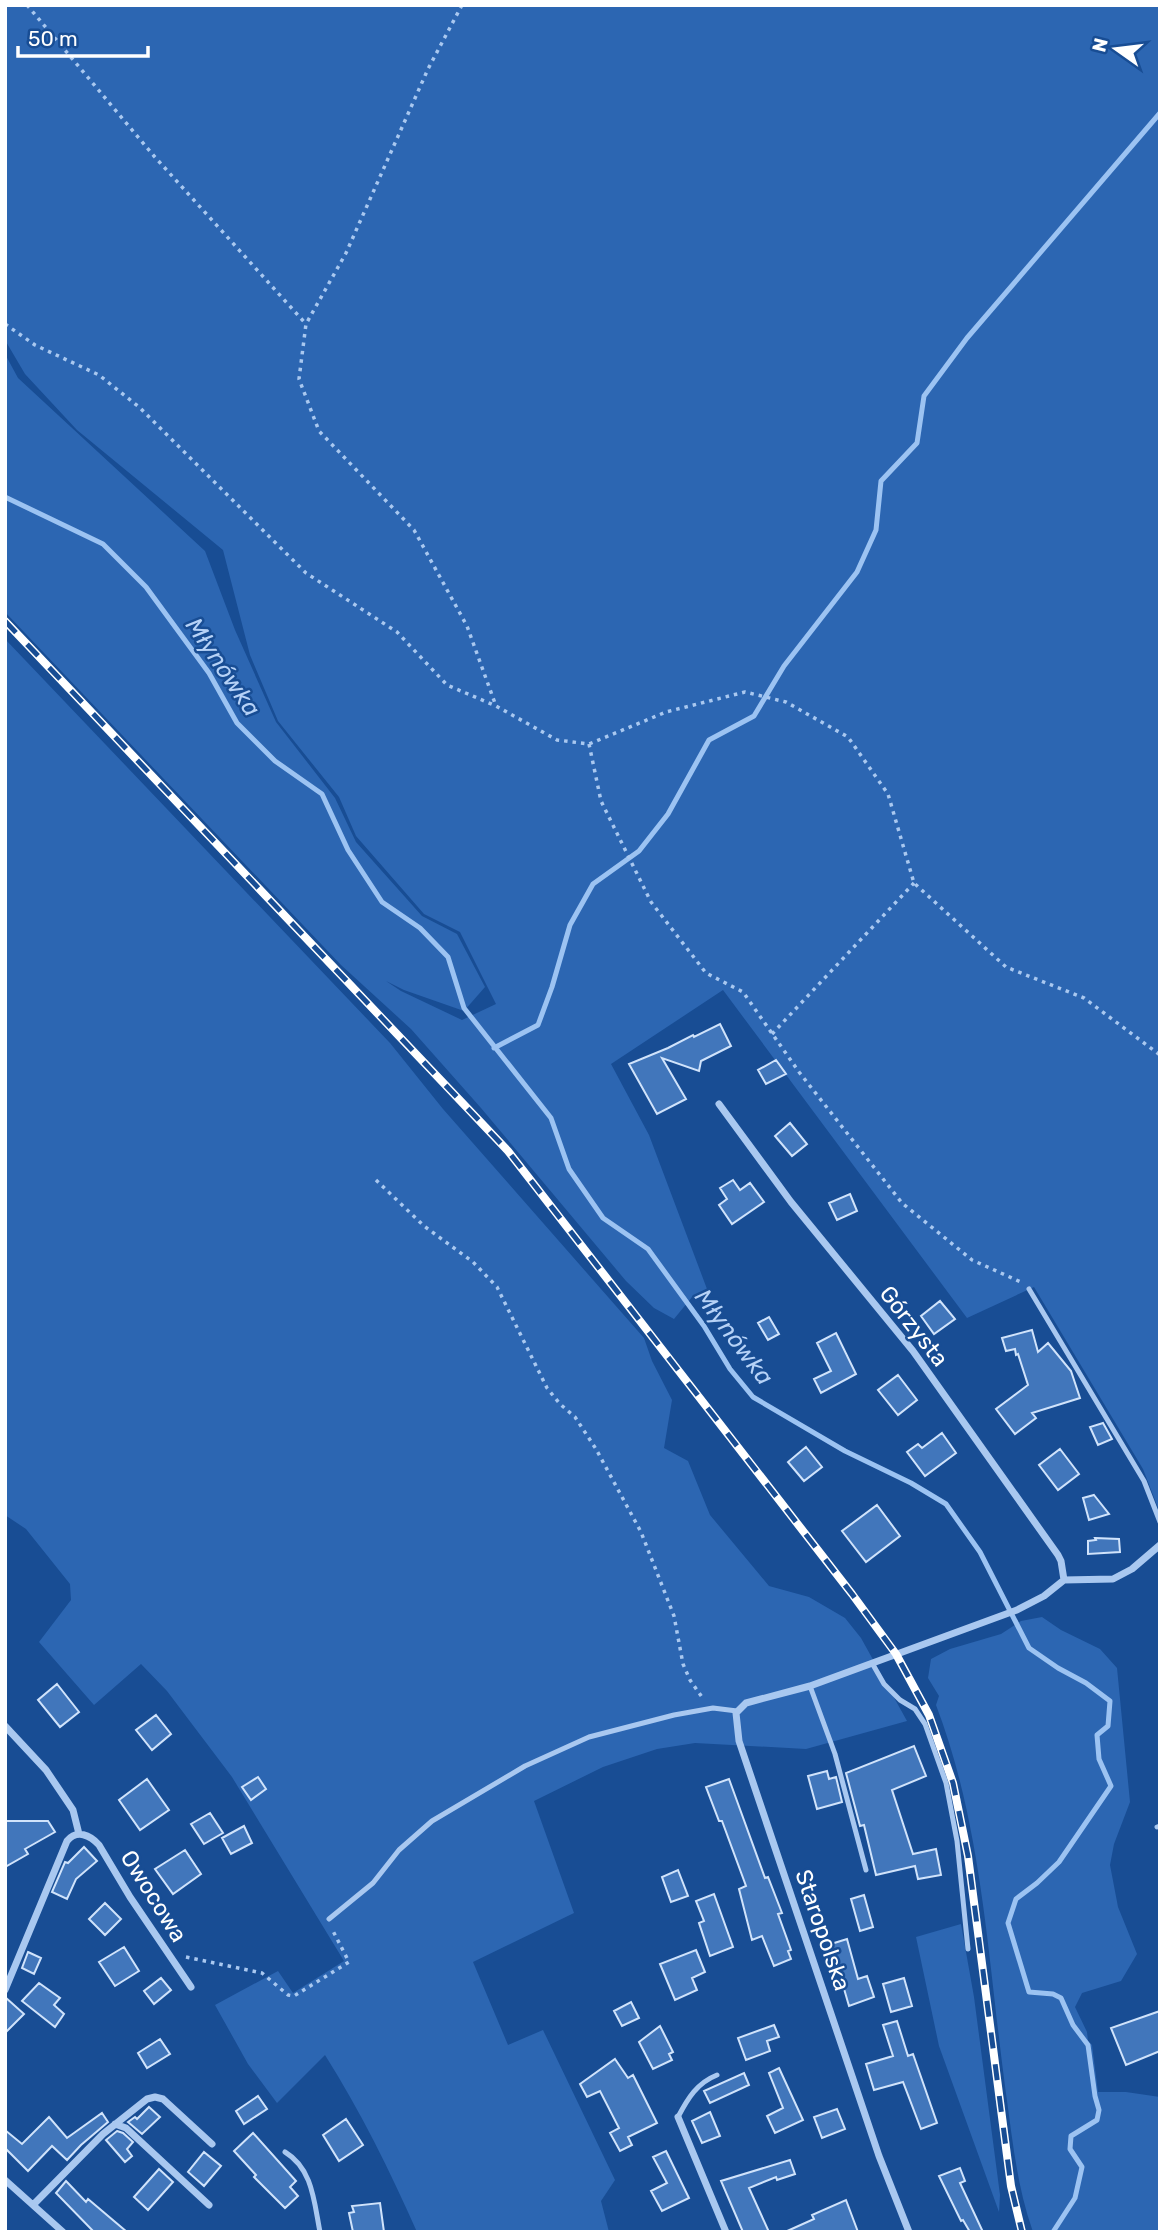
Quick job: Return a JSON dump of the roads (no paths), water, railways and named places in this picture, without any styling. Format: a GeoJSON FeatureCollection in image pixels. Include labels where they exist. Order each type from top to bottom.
{"type":"FeatureCollection","features":[{"type":"Feature","properties":{"kind":"street","name":"Górzysta"},"geometry":{"type":"LineString","coordinates":[[719,1104],[791,1202],[913,1351],[1058,1555],[1064,1580]]}},
{"type":"Feature","properties":{"kind":"street"},"geometry":{"type":"LineString","coordinates":[[737,1711],[746,1703],[810,1686],[1003,1616],[1044,1595],[1064,1580],[1113,1579],[1132,1569],[1160,1545]]}},
{"type":"Feature","properties":{"kind":"street","name":"Staropolska"},"geometry":{"type":"LineString","coordinates":[[737,1711],[739,1741],[879,2156],[909,2232]]}},
{"type":"Feature","properties":{"kind":"street"},"geometry":{"type":"LineString","coordinates":[[5,1726],[46,1770],[73,1810],[79,1834],[67,1841],[5,1990]]}},
{"type":"Feature","properties":{"kind":"street","name":"Owocowa"},"geometry":{"type":"LineString","coordinates":[[79,1834],[93,1838],[99,1845],[191,1987]]}},
{"type":"Feature","properties":{"kind":"street"},"geometry":{"type":"LineString","coordinates":[[33,2205],[103,2134],[141,2103],[153,2098],[159,2098],[171,2106],[212,2144]]}},
{"type":"Feature","properties":{"kind":"street"},"geometry":{"type":"LineString","coordinates":[[678,2117],[726,2232]]}},
{"type":"Feature","properties":{"kind":"street"},"geometry":{"type":"LineString","coordinates":[[115,2124],[126,2128],[209,2205]]}},
{"type":"Feature","properties":{"kind":"street"},"geometry":{"type":"LineString","coordinates":[[5,2180],[63,2232]]}},
{"type":"Feature","properties":{"kind":"lane"},"geometry":{"type":"LineString","coordinates":[[1029,1289],[1144,1481],[1160,1522]]}},
{"type":"Feature","properties":{"kind":"lane"},"geometry":{"type":"LineString","coordinates":[[872,1663],[884,1684],[900,1700],[915,1709],[925,1724],[946,1783],[957,1841],[969,1945]]}},
{"type":"Feature","properties":{"kind":"lane"},"geometry":{"type":"LineString","coordinates":[[810,1686],[835,1754],[866,1870]]}},
{"type":"Feature","properties":{"kind":"lane"},"geometry":{"type":"LineString","coordinates":[[329,1919],[373,1882],[399,1850],[432,1821],[525,1766],[589,1737],[713,1708],[737,1711]]}},
{"type":"Feature","properties":{"kind":"lane"},"geometry":{"type":"LineString","coordinates":[[678,2117],[694,2090],[717,2075]]}},
{"type":"Feature","properties":{"kind":"lane"},"geometry":{"type":"LineString","coordinates":[[285,2152],[296,2160],[310,2179],[320,2232]]}},
{"type":"Feature","properties":{"kind":"waterway"},"geometry":{"type":"LineString","coordinates":[[494,1048],[538,1025],[570,925],[593,884],[639,851],[668,814],[709,740],[754,716],[784,666],[857,572],[876,530],[881,481],[917,443],[924,396],[967,338],[1160,113]]}},
{"type":"Feature","properties":{"kind":"waterway","name":"Młynówka"},"geometry":{"type":"LineString","coordinates":[[5,497],[103,544],[146,587],[209,673],[237,723],[275,761],[322,794],[348,850],[382,902],[420,928],[448,957],[464,1008],[551,1118],[569,1169],[603,1218],[648,1249],[704,1326],[730,1369],[753,1397],[845,1451],[911,1483],[946,1504],[980,1552],[1029,1648],[1110,1701],[1108,1726],[1097,1735],[1099,1759],[1111,1786],[1059,1862],[1016,1899],[1008,1923],[1029,1992],[1053,1994],[1061,1998],[1073,2025],[1088,2045],[1099,2110],[1097,2120],[1071,2136],[1070,2149],[1082,2167],[1075,2198],[1053,2232]]}},
{"type":"Feature","properties":{"kind":"railway"},"geometry":{"type":"LineString","coordinates":[[5,621],[508,1151],[896,1654],[929,1715],[953,1783],[968,1856],[1011,2186],[1022,2232]]}}]}
